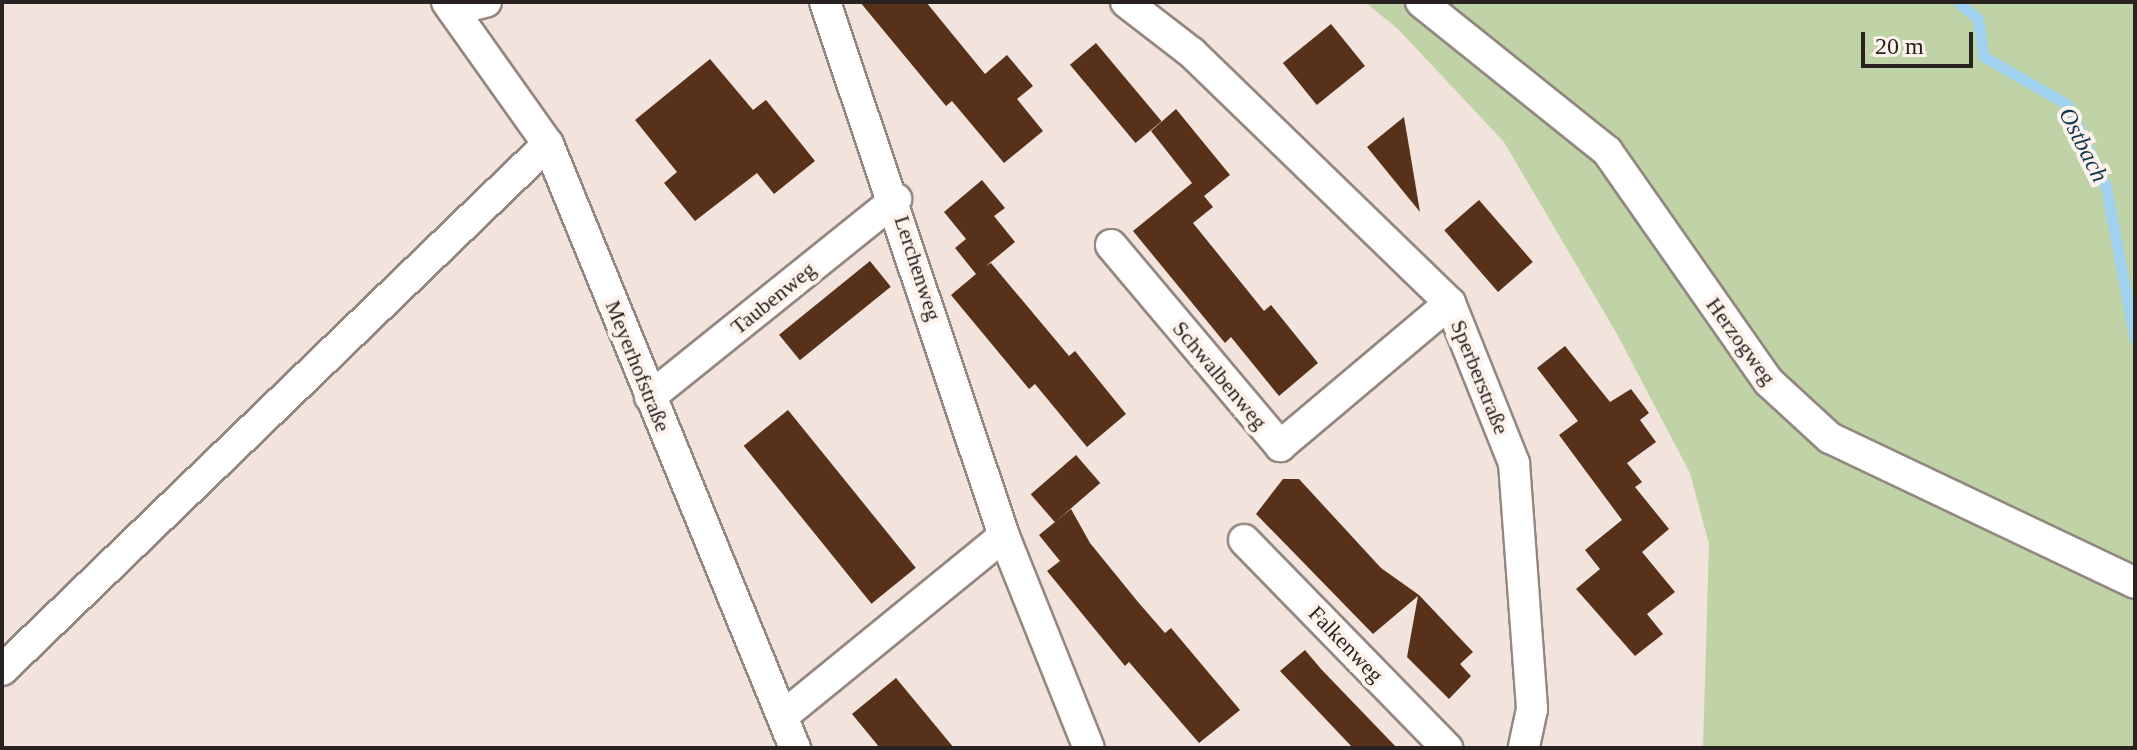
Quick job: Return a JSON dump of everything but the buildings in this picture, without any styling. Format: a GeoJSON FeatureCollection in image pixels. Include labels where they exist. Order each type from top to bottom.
{"type":"FeatureCollection","features":[{"type":"Feature","properties":{"kind":"street"},"geometry":{"type":"LineString","coordinates":[[450,6],[486,2]]}},
{"type":"Feature","properties":{"kind":"street","name":"Lerchenweg"},"geometry":{"type":"LineString","coordinates":[[825,2],[896,199],[1004,536],[1089,748]]}},
{"type":"Feature","properties":{"kind":"street","name":"Sperberstraße"},"geometry":{"type":"LineString","coordinates":[[1126,2],[1192,53],[1450,303],[1514,463],[1532,709],[1524,748]]}},
{"type":"Feature","properties":{"kind":"street","name":"Herzogweg"},"geometry":{"type":"LineString","coordinates":[[1421,2],[1607,151],[1769,382],[1830,438],[2135,583]]}},
{"type":"Feature","properties":{"kind":"street","name":"Meyerhofstraße"},"geometry":{"type":"LineString","coordinates":[[450,6],[548,144],[795,748]]}},
{"type":"Feature","properties":{"kind":"street"},"geometry":{"type":"LineString","coordinates":[[2,670],[548,144]]}},
{"type":"Feature","properties":{"kind":"street","name":"Taubenweg"},"geometry":{"type":"LineString","coordinates":[[650,397],[896,199]]}},
{"type":"Feature","properties":{"kind":"street","name":"Schwalbenweg"},"geometry":{"type":"LineString","coordinates":[[1111,245],[1280,446],[1450,303]]}},
{"type":"Feature","properties":{"kind":"street"},"geometry":{"type":"LineString","coordinates":[[783,716],[1004,536]]}},
{"type":"Feature","properties":{"kind":"street","name":"Falkenweg"},"geometry":{"type":"LineString","coordinates":[[1244,540],[1447,748]]}},
{"type":"Feature","properties":{"kind":"green space"},"geometry":{"type":"Polygon","coordinates":[[[1365,2],[2135,2],[2135,748],[1703,748],[1709,544],[1690,473],[1617,334],[1504,142],[1398,29],[1365,2]]]}},
{"type":"Feature","properties":{"kind":"waterway","name":"Ostbach"},"geometry":{"type":"LineString","coordinates":[[1958,2],[1978,19],[1983,56],[2068,105],[2106,187],[2135,340]]}}]}
